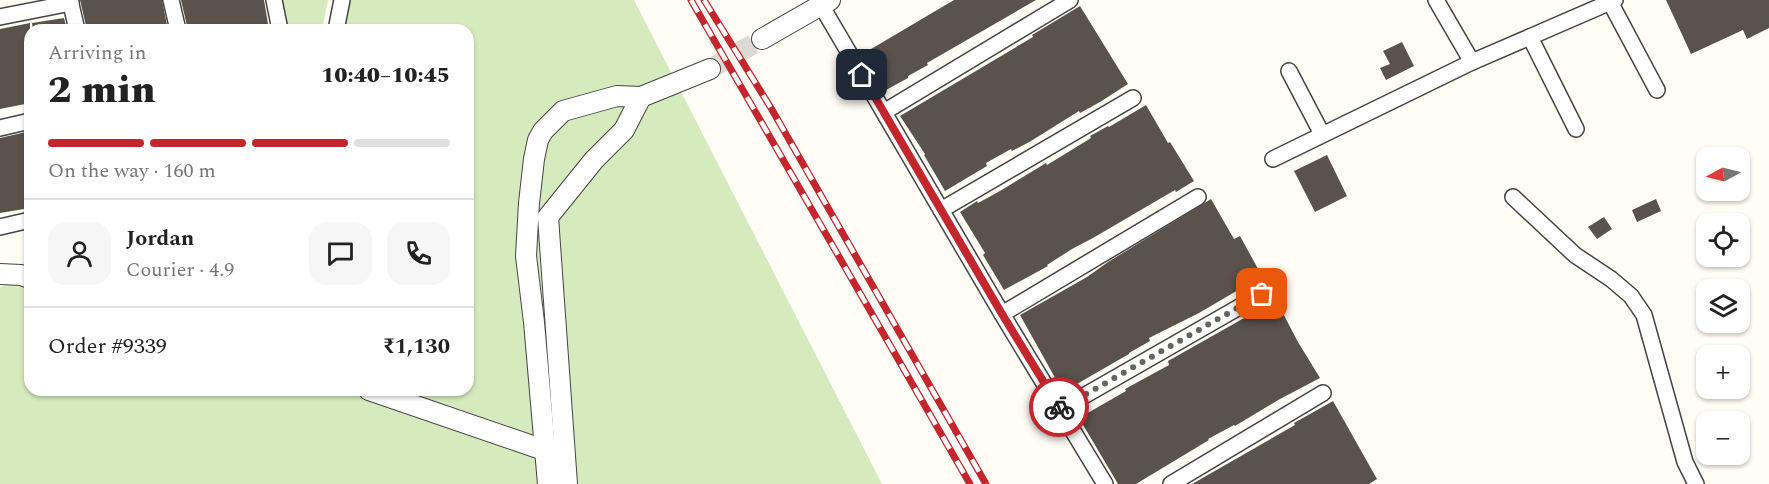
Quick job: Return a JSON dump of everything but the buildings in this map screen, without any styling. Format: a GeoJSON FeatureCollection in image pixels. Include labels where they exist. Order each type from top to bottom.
{"type":"FeatureCollection","features":[{"type":"Feature","properties":{"kind":"street"},"geometry":{"type":"LineString","coordinates":[[171,0],[177,24]]}},
{"type":"Feature","properties":{"kind":"street"},"geometry":{"type":"LineString","coordinates":[[274,0],[279,24]]}},
{"type":"Feature","properties":{"kind":"street"},"geometry":{"type":"LineString","coordinates":[[337,24],[342,0]]}},
{"type":"Feature","properties":{"kind":"street"},"geometry":{"type":"LineString","coordinates":[[884,112],[1070,0]]}},
{"type":"Feature","properties":{"kind":"street"},"geometry":{"type":"LineString","coordinates":[[1436,0],[1472,62]]}},
{"type":"Feature","properties":{"kind":"street"},"geometry":{"type":"LineString","coordinates":[[1273,159],[1472,62],[1612,1],[1658,90]]}},
{"type":"Feature","properties":{"kind":"street"},"geometry":{"type":"LineString","coordinates":[[0,17],[70,2],[76,24]]}},
{"type":"Feature","properties":{"kind":"street"},"geometry":{"type":"LineString","coordinates":[[762,39],[826,2],[884,112],[1105,484]]}},
{"type":"Feature","properties":{"kind":"street"},"geometry":{"type":"LineString","coordinates":[[1530,37],[1576,129]]}},
{"type":"Feature","properties":{"kind":"street"},"geometry":{"type":"LineString","coordinates":[[548,484],[526,256],[529,203],[538,140],[550,122],[563,111],[617,96],[640,97],[710,69]]}},
{"type":"Feature","properties":{"kind":"street"},"geometry":{"type":"LineString","coordinates":[[1289,71],[1323,134]]}},
{"type":"Feature","properties":{"kind":"street"},"geometry":{"type":"LineString","coordinates":[[567,484],[548,216],[594,160],[624,130],[640,97]]}},
{"type":"Feature","properties":{"kind":"street"},"geometry":{"type":"LineString","coordinates":[[941,210],[1132,98]]}},
{"type":"Feature","properties":{"kind":"street"},"geometry":{"type":"LineString","coordinates":[[0,128],[24,122]]}},
{"type":"Feature","properties":{"kind":"street"},"geometry":{"type":"LineString","coordinates":[[1002,314],[1198,197]]}},
{"type":"Feature","properties":{"kind":"street"},"geometry":{"type":"LineString","coordinates":[[1513,197],[1575,255],[1611,279],[1631,296],[1644,315],[1685,462],[1696,484]]}},
{"type":"Feature","properties":{"kind":"street"},"geometry":{"type":"LineString","coordinates":[[529,203],[548,216]]}},
{"type":"Feature","properties":{"kind":"street"},"geometry":{"type":"LineString","coordinates":[[0,227],[24,221]]}},
{"type":"Feature","properties":{"kind":"street"},"geometry":{"type":"LineString","coordinates":[[0,274],[24,276]]}},
{"type":"Feature","properties":{"kind":"street"},"geometry":{"type":"LineString","coordinates":[[1060,409],[1262,294]]}},
{"type":"Feature","properties":{"kind":"street"},"geometry":{"type":"LineString","coordinates":[[1171,484],[1323,393]]}},
{"type":"Feature","properties":{"kind":"street"},"geometry":{"type":"LineString","coordinates":[[386,396],[544,450],[565,453]]}},
{"type":"Feature","properties":{"kind":"green space"},"geometry":{"type":"Polygon","coordinates":[[[281,0],[328,0],[323,24],[285,24],[281,0]]]}},
{"type":"Feature","properties":{"kind":"green space"},"geometry":{"type":"Polygon","coordinates":[[[347,0],[634,0],[882,484],[0,484],[0,287],[24,281],[24,396],[474,396],[474,24],[345,24],[347,0]]]}},
{"type":"Feature","properties":{"kind":"tunnel"},"geometry":{"type":"LineString","coordinates":[[710,69],[762,39]]}},
{"type":"Feature","properties":{"kind":"railway"},"geometry":{"type":"LineString","coordinates":[[691,0],[970,484]]}},
{"type":"Feature","properties":{"kind":"railway"},"geometry":{"type":"LineString","coordinates":[[704,0],[771,108],[986,484]]}},
{"type":"Feature","properties":{"kind":"way so far"},"geometry":{"type":"LineString","coordinates":[[1059,407],[1060,409],[1262,294]]}},
{"type":"Feature","properties":{"kind":"route"},"geometry":{"type":"LineString","coordinates":[[862,75],[1059,407]]}}]}
